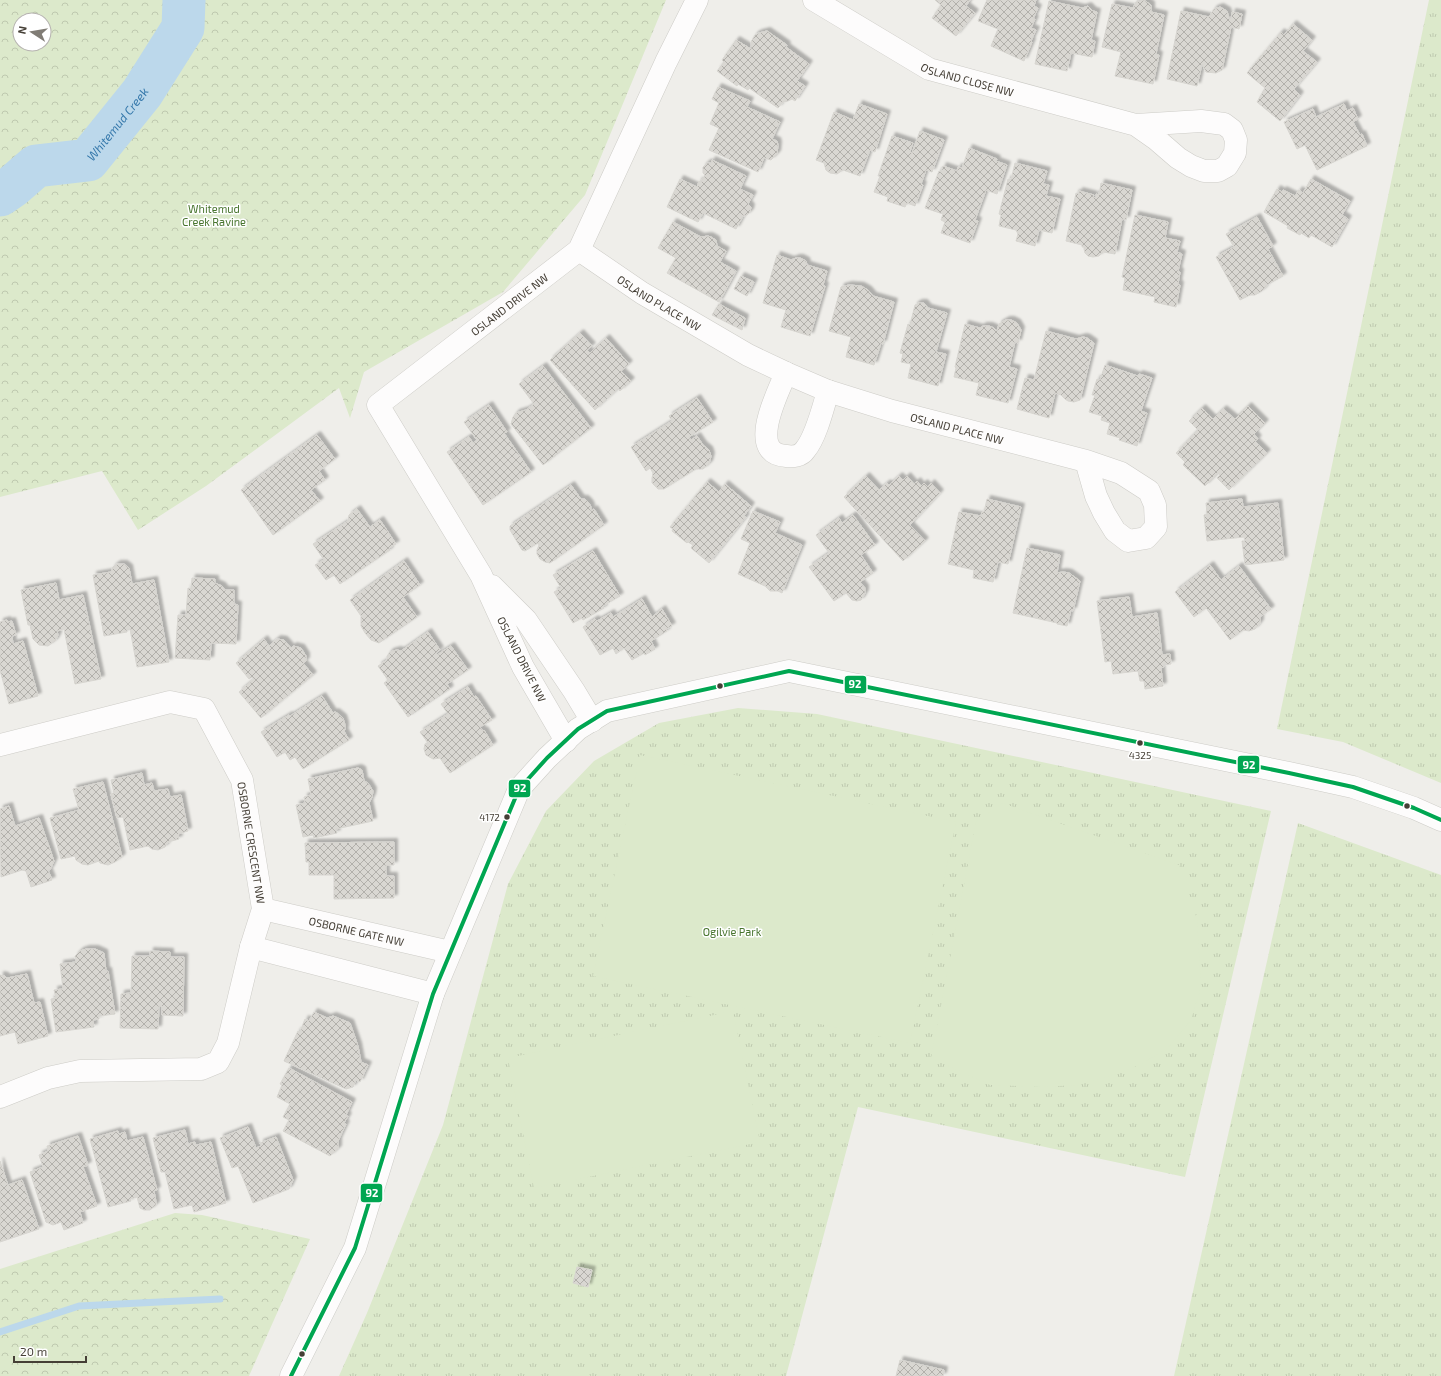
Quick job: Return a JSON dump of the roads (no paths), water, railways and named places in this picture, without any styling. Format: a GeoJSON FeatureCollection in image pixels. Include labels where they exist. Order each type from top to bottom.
{"type":"FeatureCollection","features":[{"type":"Feature","properties":{"kind":"street","name":"OSLAND DRIVE NW"},"geometry":{"type":"LineString","coordinates":[[566,741],[523,667],[481,575],[378,405],[579,250],[666,62],[697,0]]}},
{"type":"Feature","properties":{"kind":"street","name":"OSLAND CLOSE NW"},"geometry":{"type":"LineString","coordinates":[[814,0],[929,69],[1136,125]]}},
{"type":"Feature","properties":{"kind":"street","name":"OSLAND PLACE NW"},"geometry":{"type":"LineString","coordinates":[[579,250],[642,293],[748,355],[828,391],[899,413],[1086,461]]}},
{"type":"Feature","properties":{"kind":"street"},"geometry":{"type":"LineString","coordinates":[[786,373],[770,412],[767,424],[766,439],[770,449],[781,456],[794,457],[804,452],[810,444],[828,391]]}},
{"type":"Feature","properties":{"kind":"street","name":"OSLAND DRIVE NW"},"geometry":{"type":"LineString","coordinates":[[481,575],[526,620],[574,691],[592,721]]}},
{"type":"Feature","properties":{"kind":"street"},"geometry":{"type":"LineString","coordinates":[[291,1376],[355,1248],[433,994],[518,789],[547,758],[578,730],[607,711],[789,672],[1353,787],[1414,808],[1441,820]]}},
{"type":"Feature","properties":{"kind":"street","name":"OSBORNE CRESCENT NW"},"geometry":{"type":"LineString","coordinates":[[0,745],[170,702],[204,709],[242,780],[263,909],[251,948],[228,1043],[218,1062],[201,1069],[80,1071],[48,1078],[0,1097]]}},
{"type":"Feature","properties":{"kind":"street","name":"OSBORNE GATE NW"},"geometry":{"type":"LineString","coordinates":[[263,909],[450,952]]}},
{"type":"Feature","properties":{"kind":"street"},"geometry":{"type":"LineString","coordinates":[[251,948],[433,994]]}},
{"type":"Feature","properties":{"kind":"waterway","name":"Whitemud Creek"},"geometry":{"type":"LineString","coordinates":[[0,195],[36,166],[88,160],[142,93],[183,28],[184,0]]}},
{"type":"Feature","properties":{"kind":"waterway"},"geometry":{"type":"LineString","coordinates":[[0,1332],[79,1306],[220,1299]]}},
{"type":"Feature","properties":{"kind":"place","name":"4325"},"geometry":{"type":"Point","coordinates":[1140,743]}},
{"type":"Feature","properties":{"kind":"place","name":"4172"},"geometry":{"type":"Point","coordinates":[507,817]}},
{"type":"Feature","properties":{"kind":"park label","name":"Whitemud Creek Ravine"},"geometry":{"type":"Point","coordinates":[214,214]}},
{"type":"Feature","properties":{"kind":"park label","name":"Ogilvie Park"},"geometry":{"type":"Point","coordinates":[732,931]}}]}
